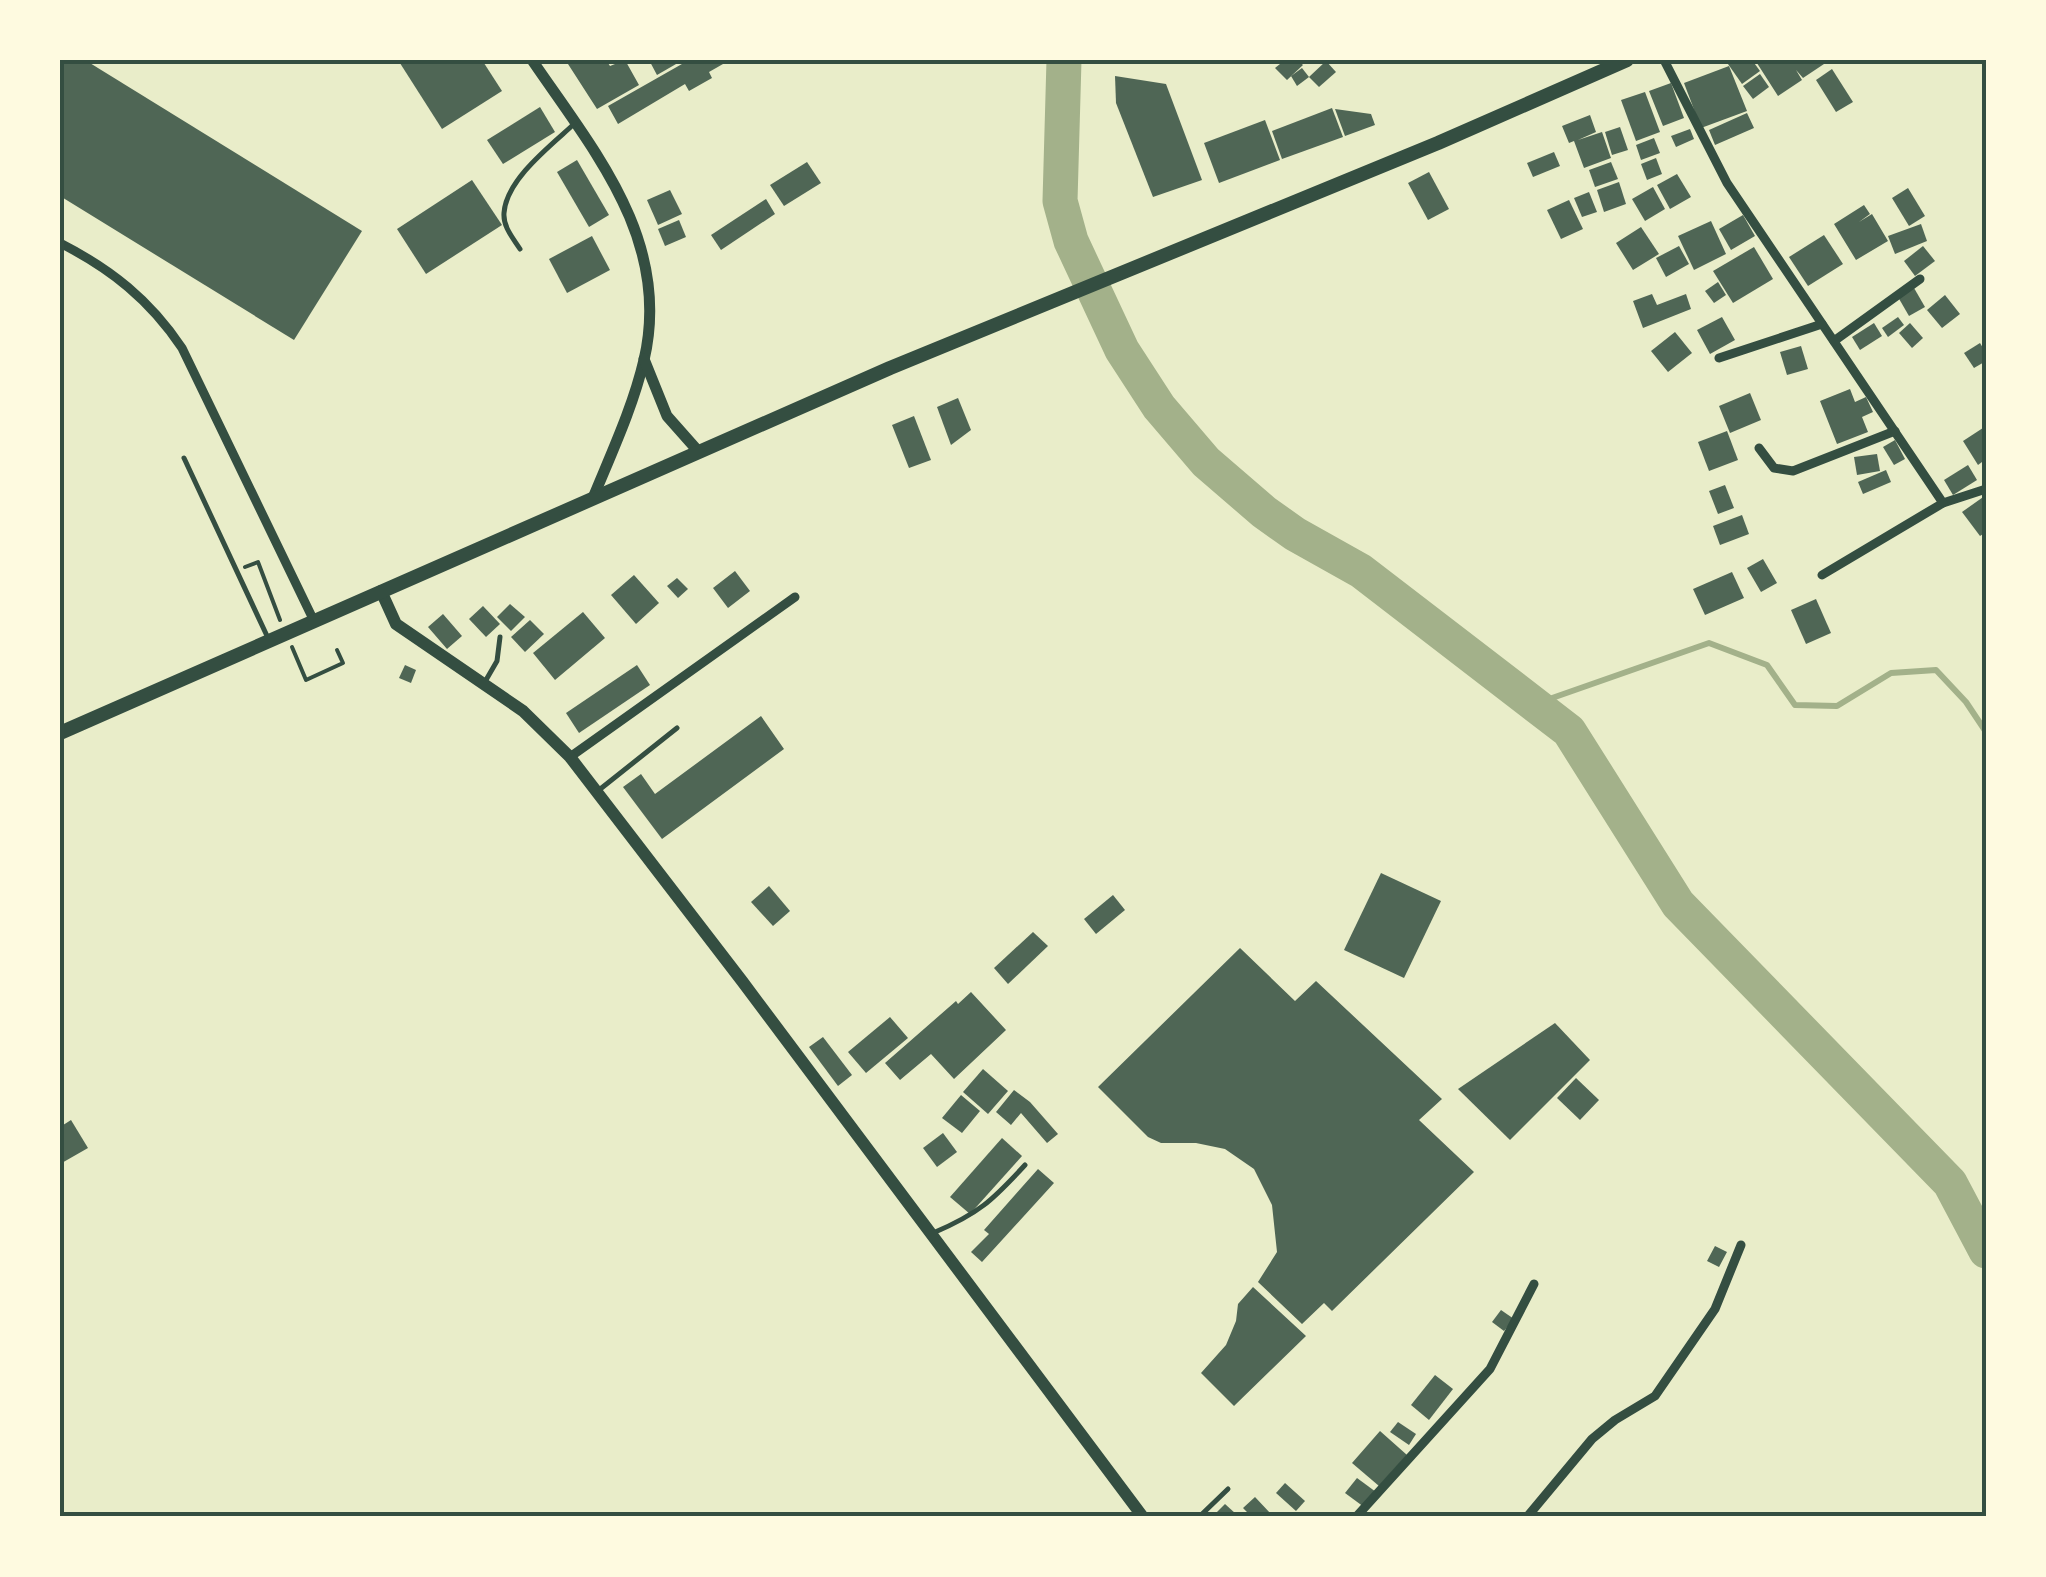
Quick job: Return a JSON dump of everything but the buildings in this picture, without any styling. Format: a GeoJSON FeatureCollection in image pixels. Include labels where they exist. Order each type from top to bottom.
{"type":"FeatureCollection","features":[{"type":"Feature","properties":{"kind":"main road"},"geometry":{"type":"LineString","coordinates":[[60,732],[698,451],[1627,60]]}},
{"type":"Feature","properties":{"kind":"main road"},"geometry":{"type":"LineString","coordinates":[[381,591],[396,624],[523,711],[570,757],[1143,1517]]}},
{"type":"Feature","properties":{"kind":"street"},"geometry":{"type":"LineString","coordinates":[[532,60],[624,198],[643,250],[648,292],[644,359],[593,498]]}},
{"type":"Feature","properties":{"kind":"street"},"geometry":{"type":"LineString","coordinates":[[1664,60],[1727,184],[1944,503]]}},
{"type":"Feature","properties":{"kind":"street"},"geometry":{"type":"LineString","coordinates":[[60,243],[100,263],[135,290],[164,321],[182,348],[314,622]]}},
{"type":"Feature","properties":{"kind":"street"},"geometry":{"type":"LineString","coordinates":[[1834,341],[1920,279]]}},
{"type":"Feature","properties":{"kind":"street"},"geometry":{"type":"LineString","coordinates":[[1718,358],[1822,324]]}},
{"type":"Feature","properties":{"kind":"street"},"geometry":{"type":"LineString","coordinates":[[644,359],[667,416],[698,451]]}},
{"type":"Feature","properties":{"kind":"street"},"geometry":{"type":"LineString","coordinates":[[1759,448],[1774,468],[1793,472],[1894,431]]}},
{"type":"Feature","properties":{"kind":"street"},"geometry":{"type":"LineString","coordinates":[[1822,576],[1944,503],[1986,489]]}},
{"type":"Feature","properties":{"kind":"street"},"geometry":{"type":"LineString","coordinates":[[570,757],[795,596]]}},
{"type":"Feature","properties":{"kind":"street"},"geometry":{"type":"LineString","coordinates":[[1527,1517],[1592,1439],[1655,1396],[1715,1309],[1740,1245]]}},
{"type":"Feature","properties":{"kind":"street"},"geometry":{"type":"LineString","coordinates":[[1356,1517],[1490,1369],[1534,1284]]}},
{"type":"Feature","properties":{"kind":"lane"},"geometry":{"type":"LineString","coordinates":[[520,249],[505,227],[504,210],[520,178],[575,123]]}},
{"type":"Feature","properties":{"kind":"lane"},"geometry":{"type":"LineString","coordinates":[[184,458],[269,641]]}},
{"type":"Feature","properties":{"kind":"lane"},"geometry":{"type":"LineString","coordinates":[[484,683],[497,662],[500,637]]}},
{"type":"Feature","properties":{"kind":"lane"},"geometry":{"type":"LineString","coordinates":[[596,792],[677,728]]}},
{"type":"Feature","properties":{"kind":"lane"},"geometry":{"type":"LineString","coordinates":[[930,1234],[972,1216],[1025,1166]]}},
{"type":"Feature","properties":{"kind":"lane"},"geometry":{"type":"LineString","coordinates":[[1198,1517],[1228,1489]]}},
{"type":"Feature","properties":{"kind":"path"},"geometry":{"type":"LineString","coordinates":[[258,562],[272,600]]}},
{"type":"Feature","properties":{"kind":"path"},"geometry":{"type":"LineString","coordinates":[[306,680],[343,662],[338,650]]}},
{"type":"Feature","properties":{"kind":"waterway"},"geometry":{"type":"LineString","coordinates":[[1064,60],[1060,201],[1071,241],[1122,350],[1159,407],[1206,462],[1264,512],[1361,571],[1569,731],[1678,904],[1950,1183],[1986,1251]]}},
{"type":"Feature","properties":{"kind":"waterway"},"geometry":{"type":"LineString","coordinates":[[1535,704],[1709,643],[1767,665],[1795,705],[1837,706],[1891,673],[1936,670],[1966,702],[1986,732]]}}]}
